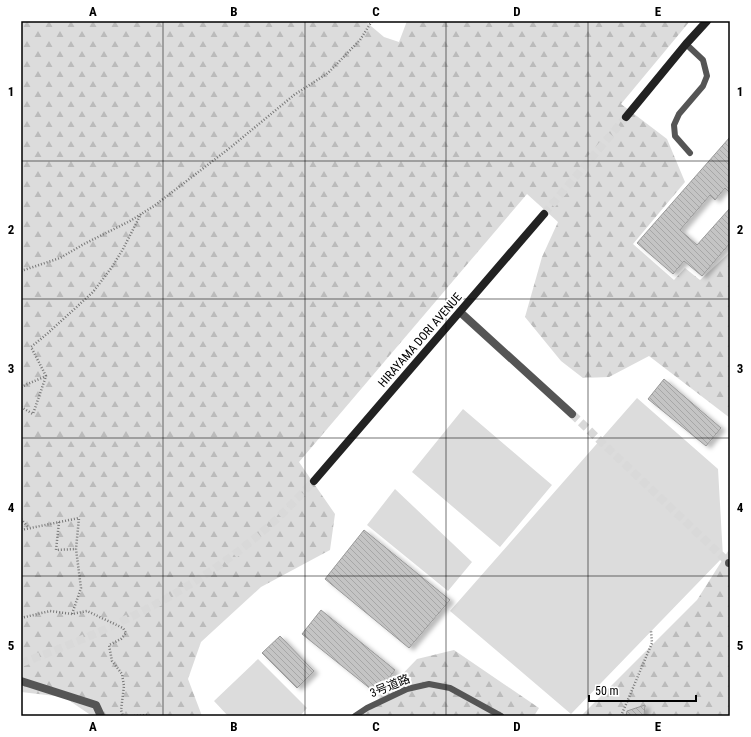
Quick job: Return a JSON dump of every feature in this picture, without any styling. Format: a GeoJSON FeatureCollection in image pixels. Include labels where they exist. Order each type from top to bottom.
{"type":"FeatureCollection","features":[{"type":"Feature","properties":{"kind":"main road"},"geometry":{"type":"LineString","coordinates":[[626,117],[686,44],[707,21]]}},
{"type":"Feature","properties":{"kind":"main road","name":"HIRAYAMA DORI AVENUE"},"geometry":{"type":"LineString","coordinates":[[314,481],[544,214]]}},
{"type":"Feature","properties":{"kind":"street"},"geometry":{"type":"LineString","coordinates":[[460,312],[572,414]]}},
{"type":"Feature","properties":{"kind":"street"},"geometry":{"type":"LineString","coordinates":[[21,681],[96,705],[101,716]]}},
{"type":"Feature","properties":{"kind":"lane"},"geometry":{"type":"LineString","coordinates":[[686,44],[703,60],[707,76],[702,86],[679,114],[674,125],[675,136],[690,153]]}},
{"type":"Feature","properties":{"kind":"lane","name":"3号道路"},"geometry":{"type":"LineString","coordinates":[[355,716],[367,708],[406,689],[429,684],[450,688],[502,716]]}},
{"type":"Feature","properties":{"kind":"path"},"geometry":{"type":"LineString","coordinates":[[21,271],[60,258],[130,221],[154,206],[231,147],[294,95],[328,72],[360,40],[372,21]]}},
{"type":"Feature","properties":{"kind":"path"},"geometry":{"type":"LineString","coordinates":[[21,407],[33,414],[46,376],[31,347],[92,292],[124,249],[141,214]]}},
{"type":"Feature","properties":{"kind":"path"},"geometry":{"type":"LineString","coordinates":[[21,387],[46,376]]}},
{"type":"Feature","properties":{"kind":"path"},"geometry":{"type":"LineString","coordinates":[[21,530],[79,518],[76,549],[81,588],[72,614]]}},
{"type":"Feature","properties":{"kind":"path"},"geometry":{"type":"LineString","coordinates":[[21,519],[29,529]]}},
{"type":"Feature","properties":{"kind":"path"},"geometry":{"type":"LineString","coordinates":[[59,522],[56,550],[76,549]]}},
{"type":"Feature","properties":{"kind":"path"},"geometry":{"type":"LineString","coordinates":[[21,618],[50,612],[72,614],[87,611],[123,628],[126,633],[121,639],[109,645],[112,661],[122,674],[124,686],[121,710],[123,716]]}},
{"type":"Feature","properties":{"kind":"path"},"geometry":{"type":"LineString","coordinates":[[621,716],[652,643],[651,631]]}},
{"type":"Feature","properties":{"kind":"path"},"geometry":{"type":"LineString","coordinates":[[134,716],[148,716]]}},
{"type":"Feature","properties":{"kind":"green space"},"geometry":{"type":"Polygon","coordinates":[[[21,21],[365,21],[384,37],[399,42],[407,21],[690,21],[621,104],[667,139],[685,182],[633,244],[674,280],[685,268],[700,280],[730,252],[730,418],[649,356],[609,377],[583,378],[561,361],[525,317],[542,257],[558,222],[527,194],[299,462],[335,514],[330,550],[261,587],[201,642],[188,679],[202,716],[92,716],[64,697],[21,692],[21,21]]]}},
{"type":"Feature","properties":{"kind":"green space"},"geometry":{"type":"Polygon","coordinates":[[[637,398],[718,469],[723,557],[571,714],[450,611],[637,398]]]}},
{"type":"Feature","properties":{"kind":"green space"},"geometry":{"type":"Polygon","coordinates":[[[463,409],[552,485],[500,547],[412,472],[463,409]]]}},
{"type":"Feature","properties":{"kind":"green space"},"geometry":{"type":"Polygon","coordinates":[[[395,489],[472,562],[448,591],[367,525],[395,489]]]}},
{"type":"Feature","properties":{"kind":"green space"},"geometry":{"type":"Polygon","coordinates":[[[730,548],[730,716],[581,716],[697,600],[730,548]]]}},
{"type":"Feature","properties":{"kind":"green space"},"geometry":{"type":"Polygon","coordinates":[[[454,650],[539,708],[534,716],[362,716],[417,659],[454,650]]]}},
{"type":"Feature","properties":{"kind":"green space"},"geometry":{"type":"Polygon","coordinates":[[[258,659],[307,708],[300,716],[228,716],[214,701],[258,659]]]}},
{"type":"Feature","properties":{"kind":"building"},"geometry":{"type":"Polygon","coordinates":[[[730,137],[730,193],[725,188],[715,200],[710,195],[680,230],[697,245],[730,208],[730,243],[702,276],[684,261],[673,274],[637,243],[730,137]]]}},
{"type":"Feature","properties":{"kind":"building"},"geometry":{"type":"Polygon","coordinates":[[[664,379],[721,428],[706,446],[648,399],[664,379]]]}},
{"type":"Feature","properties":{"kind":"building"},"geometry":{"type":"Polygon","coordinates":[[[364,530],[450,600],[409,648],[325,579],[364,530]]]}},
{"type":"Feature","properties":{"kind":"building"},"geometry":{"type":"Polygon","coordinates":[[[321,610],[395,670],[377,694],[302,634],[321,610]]]}},
{"type":"Feature","properties":{"kind":"building"},"geometry":{"type":"Polygon","coordinates":[[[280,636],[314,671],[297,688],[262,653],[280,636]]]}},
{"type":"Feature","properties":{"kind":"building"},"geometry":{"type":"Polygon","coordinates":[[[645,705],[644,716],[626,716],[627,711],[645,705]]]}},
{"type":"Feature","properties":{"kind":"tunnel"},"geometry":{"type":"LineString","coordinates":[[544,214],[626,117]]}},
{"type":"Feature","properties":{"kind":"tunnel"},"geometry":{"type":"LineString","coordinates":[[572,414],[729,563]]}},
{"type":"Feature","properties":{"kind":"tunnel"},"geometry":{"type":"LineString","coordinates":[[21,663],[54,651],[120,622],[182,589],[241,549],[275,521],[314,481]]}}]}
